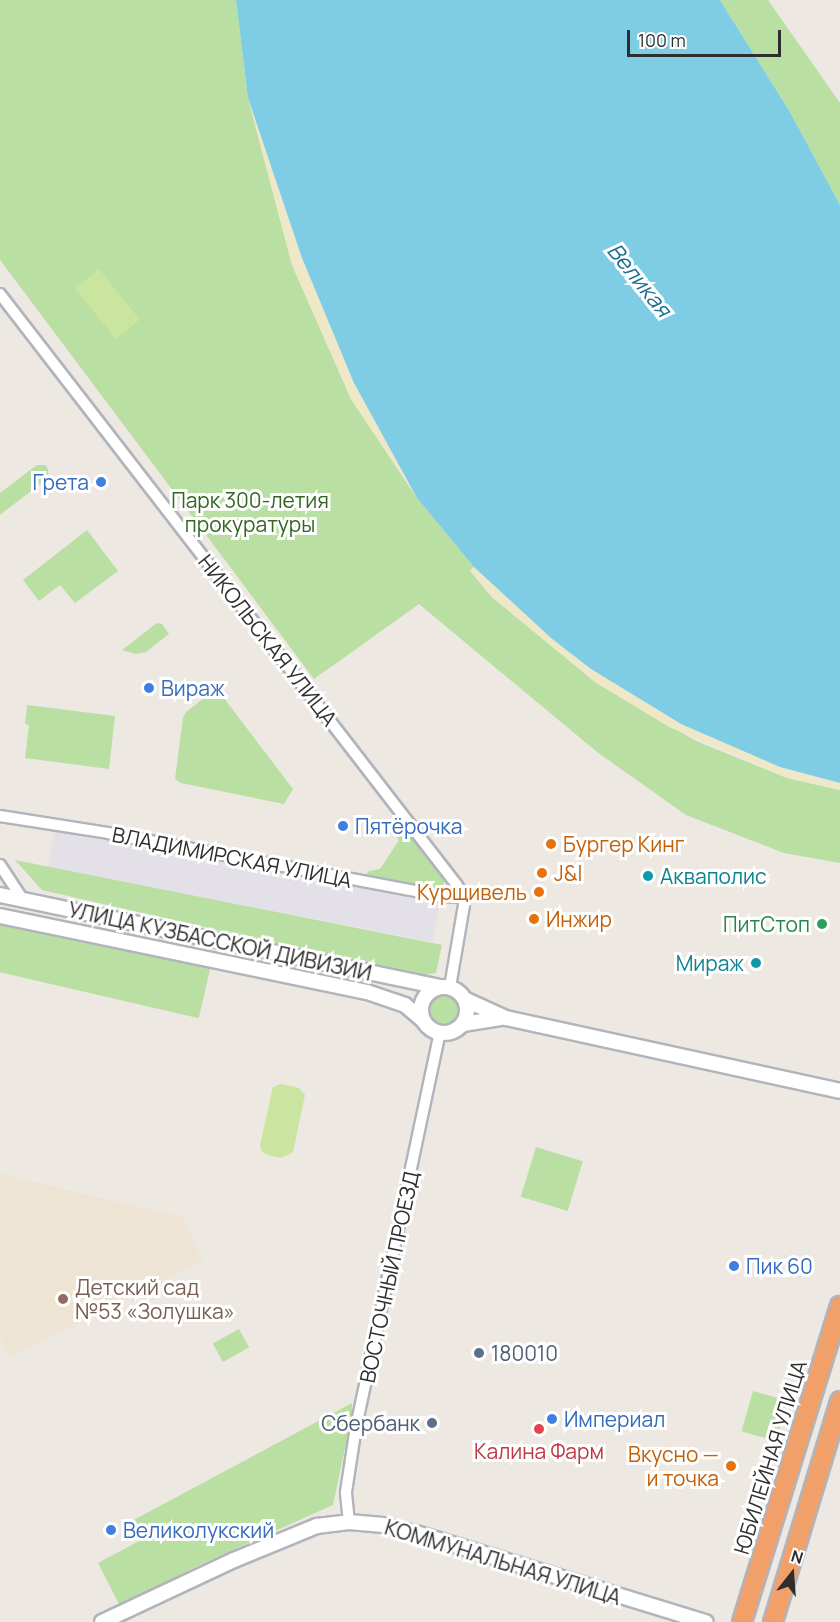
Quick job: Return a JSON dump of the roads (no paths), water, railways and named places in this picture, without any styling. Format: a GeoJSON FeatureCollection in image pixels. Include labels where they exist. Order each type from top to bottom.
{"type":"FeatureCollection","features":[{"type":"Feature","properties":{"kind":"highway","name":"ЮБИЛЕЙНАЯ УЛИЦА"},"geometry":{"type":"LineString","coordinates":[[742,1622],[840,1306]]}},
{"type":"Feature","properties":{"kind":"highway"},"geometry":{"type":"LineString","coordinates":[[772,1622],[840,1401]]}},
{"type":"Feature","properties":{"kind":"street","name":"НИКОЛЬСКАЯ УЛИЦА"},"geometry":{"type":"LineString","coordinates":[[0,294],[464,897]]}},
{"type":"Feature","properties":{"kind":"street","name":"ВЛАДИМИРСКАЯ УЛИЦА"},"geometry":{"type":"LineString","coordinates":[[0,816],[150,841],[441,896],[464,897]]}},
{"type":"Feature","properties":{"kind":"street"},"geometry":{"type":"LineString","coordinates":[[0,866],[23,900]]}},
{"type":"Feature","properties":{"kind":"street","name":"УЛИЦА КУЗБАССКОЙ ДИВИЗИИ"},"geometry":{"type":"LineString","coordinates":[[0,895],[445,987],[466,1000],[506,1018],[840,1091]]}},
{"type":"Feature","properties":{"kind":"street"},"geometry":{"type":"LineString","coordinates":[[423,1020],[421,1005],[424,998],[445,987],[464,914],[464,897]]}},
{"type":"Feature","properties":{"kind":"street","name":"УЛИЦА КУЗБАССКОЙ ДИВИЗИИ"},"geometry":{"type":"LineString","coordinates":[[0,916],[367,992],[405,1005],[433,1030],[440,1033],[455,1031],[463,1024],[506,1018]]}},
{"type":"Feature","properties":{"kind":"street"},"geometry":{"type":"LineString","coordinates":[[463,1024],[467,1014],[466,1000]]}},
{"type":"Feature","properties":{"kind":"street","name":"ВОСТОЧНЫЙ ПРОЕЗД"},"geometry":{"type":"LineString","coordinates":[[349,1521],[346,1492],[356,1427],[440,1033]]}},
{"type":"Feature","properties":{"kind":"street","name":"КОММУНАЛЬНАЯ УЛИЦА"},"geometry":{"type":"LineString","coordinates":[[102,1622],[234,1560],[317,1526],[349,1521],[383,1525],[416,1533],[706,1622]]}},
{"type":"Feature","properties":{"kind":"water","name":"Великая"},"geometry":{"type":"Polygon","coordinates":[[[236,0],[720,0],[790,112],[840,205],[840,783],[780,767],[681,724],[591,669],[551,638],[474,567],[417,498],[354,383],[302,258],[248,98],[236,0]]]}},
{"type":"Feature","properties":{"kind":"place","name":"Грета"},"geometry":{"type":"Point","coordinates":[101,482]}},
{"type":"Feature","properties":{"kind":"place","name":"Вираж"},"geometry":{"type":"Point","coordinates":[149,688]}},
{"type":"Feature","properties":{"kind":"place","name":"Пятёрочка"},"geometry":{"type":"Point","coordinates":[343,826]}},
{"type":"Feature","properties":{"kind":"place","name":"Бургер Кинг"},"geometry":{"type":"Point","coordinates":[551,844]}},
{"type":"Feature","properties":{"kind":"place","name":"J&I"},"geometry":{"type":"Point","coordinates":[542,873]}},
{"type":"Feature","properties":{"kind":"place","name":"Акваполис"},"geometry":{"type":"Point","coordinates":[648,876]}},
{"type":"Feature","properties":{"kind":"place","name":"Курщивель"},"geometry":{"type":"Point","coordinates":[539,892]}},
{"type":"Feature","properties":{"kind":"place","name":"Инжир"},"geometry":{"type":"Point","coordinates":[534,919]}},
{"type":"Feature","properties":{"kind":"place","name":"ПитСтоп"},"geometry":{"type":"Point","coordinates":[822,924]}},
{"type":"Feature","properties":{"kind":"place","name":"Мираж"},"geometry":{"type":"Point","coordinates":[756,963]}},
{"type":"Feature","properties":{"kind":"place","name":"Пик 60"},"geometry":{"type":"Point","coordinates":[734,1266]}},
{"type":"Feature","properties":{"kind":"place","name":"Детский сад №53 «Золушка»"},"geometry":{"type":"Point","coordinates":[63,1299]}},
{"type":"Feature","properties":{"kind":"place","name":"180010"},"geometry":{"type":"Point","coordinates":[479,1353]}},
{"type":"Feature","properties":{"kind":"place","name":"Империал"},"geometry":{"type":"Point","coordinates":[552,1419]}},
{"type":"Feature","properties":{"kind":"place","name":"Сбербанк"},"geometry":{"type":"Point","coordinates":[432,1423]}},
{"type":"Feature","properties":{"kind":"place","name":"Калина Фарм"},"geometry":{"type":"Point","coordinates":[539,1429]}},
{"type":"Feature","properties":{"kind":"place","name":"Вкусно — и точка"},"geometry":{"type":"Point","coordinates":[731,1466]}},
{"type":"Feature","properties":{"kind":"place","name":"Великолукский"},"geometry":{"type":"Point","coordinates":[111,1530]}},
{"type":"Feature","properties":{"kind":"park label","name":"Парк 300-летия прокуратуры"},"geometry":{"type":"Point","coordinates":[250,512]}}]}
